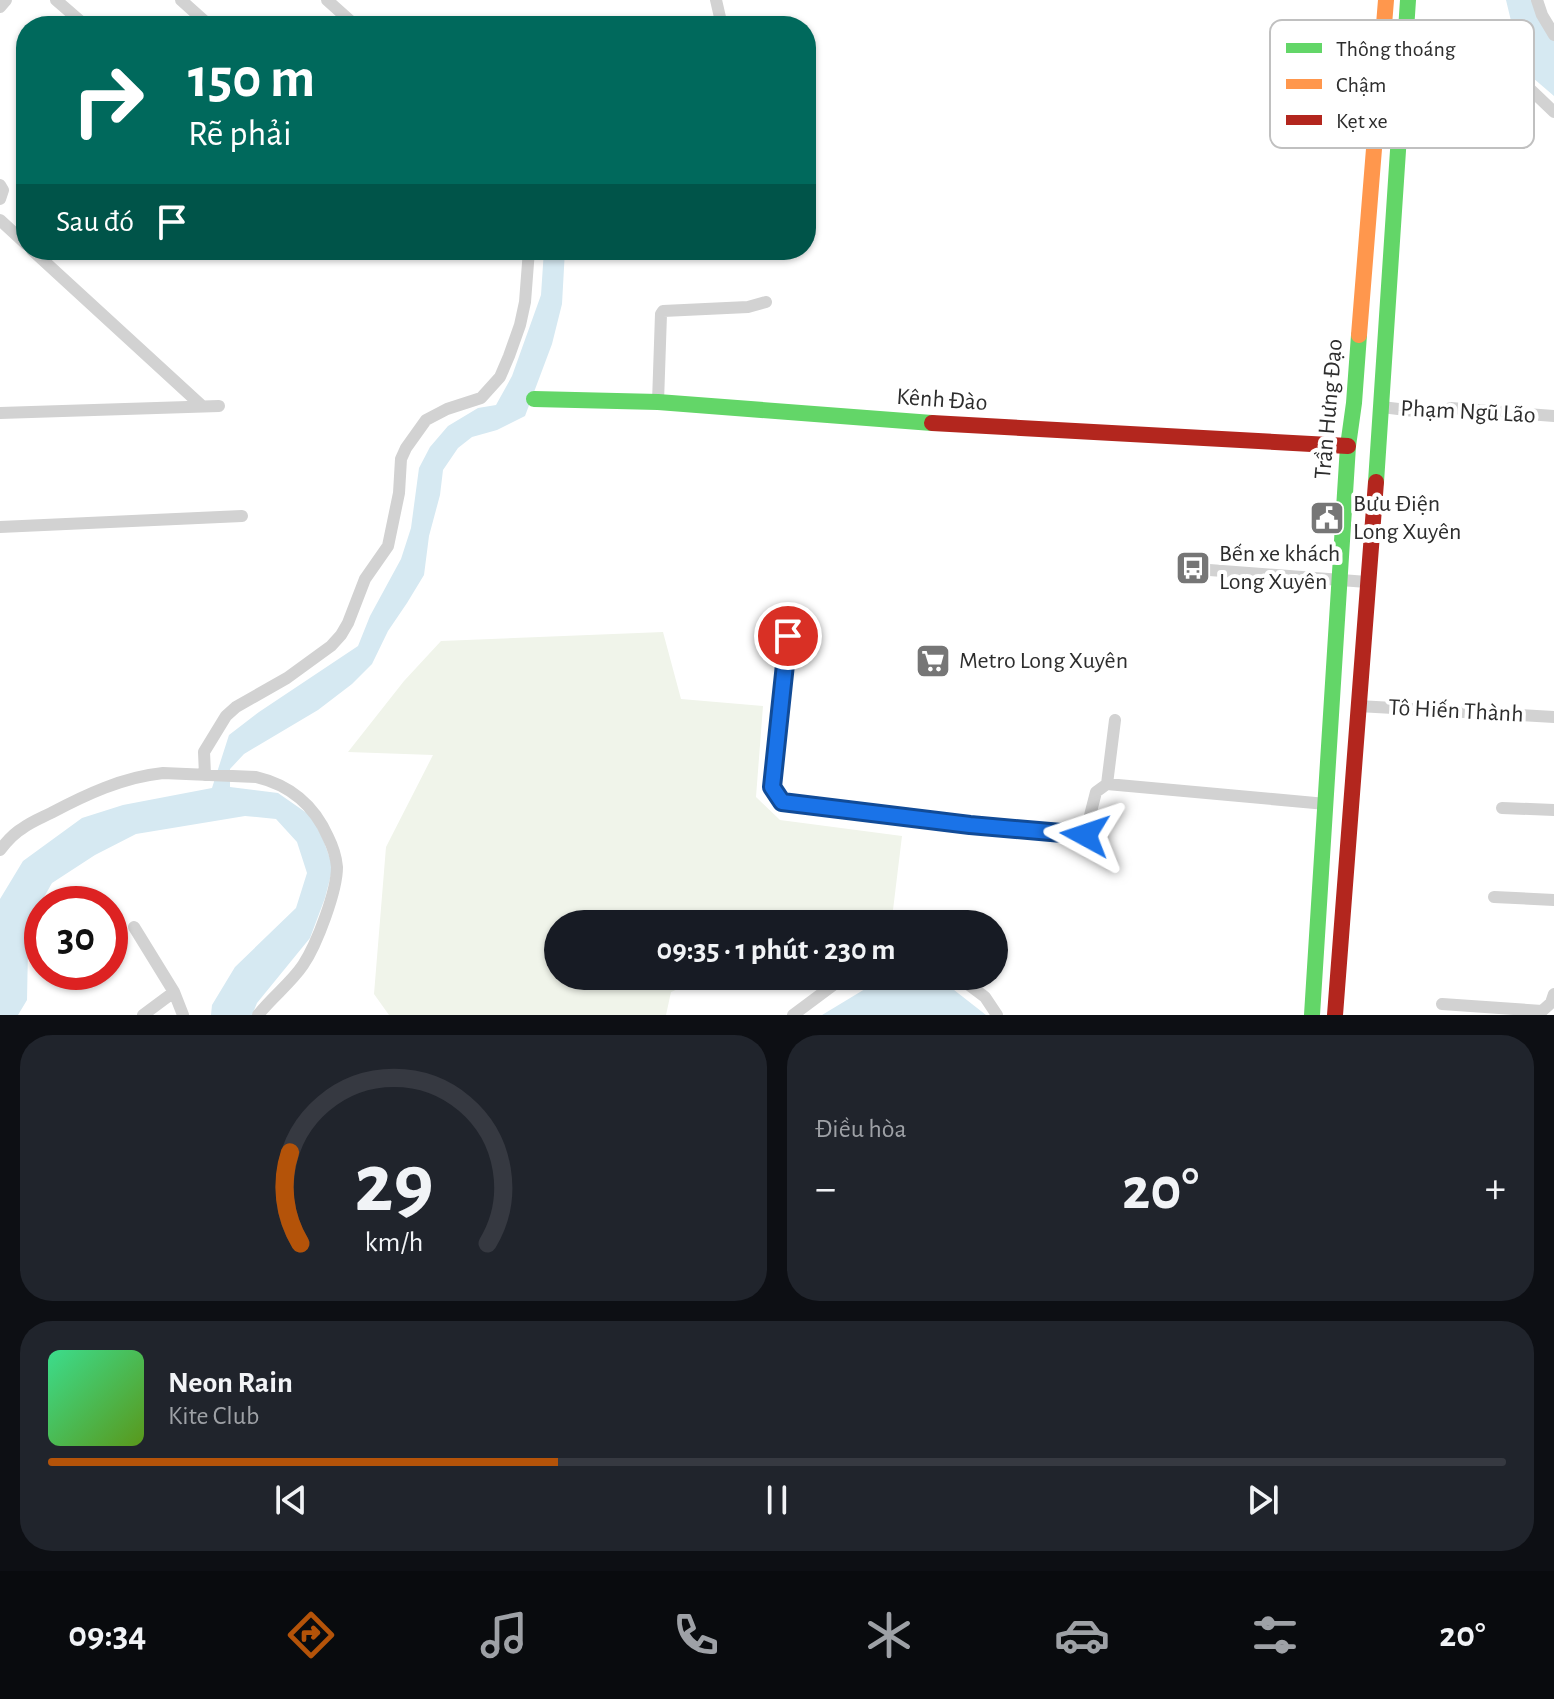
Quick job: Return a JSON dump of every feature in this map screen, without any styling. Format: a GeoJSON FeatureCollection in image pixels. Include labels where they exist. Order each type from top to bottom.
{"type":"FeatureCollection","features":[{"type":"Feature","properties":{"kind":"main road","name":"Trần Hưng Đạo"},"geometry":{"type":"LineString","coordinates":[[1384,20],[1386,0]]}},
{"type":"Feature","properties":{"kind":"main road"},"geometry":{"type":"LineString","coordinates":[[1407,20],[1408,0]]}},
{"type":"Feature","properties":{"kind":"main road","name":"Trần Hưng Đạo"},"geometry":{"type":"LineString","coordinates":[[1312,1015],[1348,446],[1374,148]]}},
{"type":"Feature","properties":{"kind":"main road"},"geometry":{"type":"LineString","coordinates":[[1335,1015],[1382,407],[1399,148]]}},
{"type":"Feature","properties":{"kind":"main road","name":"Kênh Đào"},"geometry":{"type":"LineString","coordinates":[[534,399],[658,402],[940,424],[1348,446]]}},
{"type":"Feature","properties":{"kind":"main road"},"geometry":{"type":"LineString","coordinates":[[1354,403],[1382,407]]}},
{"type":"Feature","properties":{"kind":"street"},"geometry":{"type":"LineString","coordinates":[[0,7],[6,0]]}},
{"type":"Feature","properties":{"kind":"street"},"geometry":{"type":"LineString","coordinates":[[56,0],[74,16]]}},
{"type":"Feature","properties":{"kind":"street"},"geometry":{"type":"LineString","coordinates":[[181,0],[199,16]]}},
{"type":"Feature","properties":{"kind":"street"},"geometry":{"type":"LineString","coordinates":[[327,0],[345,16]]}},
{"type":"Feature","properties":{"kind":"street"},"geometry":{"type":"LineString","coordinates":[[1537,0],[1554,35]]}},
{"type":"Feature","properties":{"kind":"street"},"geometry":{"type":"LineString","coordinates":[[1534,93],[1554,112]]}},
{"type":"Feature","properties":{"kind":"street"},"geometry":{"type":"LineString","coordinates":[[0,185],[3,190],[0,199]]}},
{"type":"Feature","properties":{"kind":"street"},"geometry":{"type":"LineString","coordinates":[[0,220],[16,235]]}},
{"type":"Feature","properties":{"kind":"street"},"geometry":{"type":"LineString","coordinates":[[43,260],[202,406]]}},
{"type":"Feature","properties":{"kind":"street"},"geometry":{"type":"LineString","coordinates":[[207,775],[204,752],[226,716],[287,678],[341,635],[365,579],[388,546],[399,493],[401,459],[406,448],[426,420],[447,409],[481,398],[495,384],[505,367],[523,314],[528,260]]}},
{"type":"Feature","properties":{"kind":"street"},"geometry":{"type":"LineString","coordinates":[[658,402],[663,311],[748,307],[766,302]]}},
{"type":"Feature","properties":{"kind":"street"},"geometry":{"type":"LineString","coordinates":[[0,413],[219,406]]}},
{"type":"Feature","properties":{"kind":"street","name":"Phạm Ngũ Lão"},"geometry":{"type":"LineString","coordinates":[[1382,407],[1431,413],[1451,408],[1554,416]]}},
{"type":"Feature","properties":{"kind":"street"},"geometry":{"type":"LineString","coordinates":[[0,527],[242,516]]}},
{"type":"Feature","properties":{"kind":"street"},"geometry":{"type":"LineString","coordinates":[[1183,568],[1367,582]]}},
{"type":"Feature","properties":{"kind":"street"},"geometry":{"type":"LineString","coordinates":[[788,636],[772,787],[782,802],[970,825],[1085,835],[1096,792],[1107,784],[1326,804]]}},
{"type":"Feature","properties":{"kind":"street","name":"Tô Hiến Thành"},"geometry":{"type":"LineString","coordinates":[[1358,706],[1554,717]]}},
{"type":"Feature","properties":{"kind":"street"},"geometry":{"type":"LineString","coordinates":[[1107,784],[1115,720]]}},
{"type":"Feature","properties":{"kind":"street"},"geometry":{"type":"LineString","coordinates":[[0,850],[22,828],[80,798],[149,774],[256,777],[298,795],[324,828],[335,852],[336,877],[321,929],[305,963],[258,1015]]}},
{"type":"Feature","properties":{"kind":"street"},"geometry":{"type":"LineString","coordinates":[[1502,808],[1554,810]]}},
{"type":"Feature","properties":{"kind":"street"},"geometry":{"type":"LineString","coordinates":[[1494,897],[1554,900]]}},
{"type":"Feature","properties":{"kind":"street"},"geometry":{"type":"LineString","coordinates":[[134,927],[174,992],[183,1015]]}},
{"type":"Feature","properties":{"kind":"street"},"geometry":{"type":"LineString","coordinates":[[793,1015],[827,990]]}},
{"type":"Feature","properties":{"kind":"street"},"geometry":{"type":"LineString","coordinates":[[976,990],[985,997],[997,1015]]}},
{"type":"Feature","properties":{"kind":"street"},"geometry":{"type":"LineString","coordinates":[[143,1015],[174,992]]}},
{"type":"Feature","properties":{"kind":"street"},"geometry":{"type":"LineString","coordinates":[[1442,1004],[1542,1011],[1551,1003],[1554,994]]}},
{"type":"Feature","properties":{"kind":"shaded area"},"geometry":{"type":"Polygon","coordinates":[[[1506,0],[1533,0],[1554,40],[1554,96],[1534,79],[1534,20],[1511,20],[1506,0]]]}},
{"type":"Feature","properties":{"kind":"shaded area"},"geometry":{"type":"Polygon","coordinates":[[[543,260],[564,260],[562,304],[552,344],[525,416],[497,430],[472,437],[458,448],[443,470],[424,575],[388,631],[372,664],[318,710],[244,754],[230,769],[230,787],[278,793],[311,816],[333,867],[310,938],[257,1003],[252,1015],[211,1015],[212,1005],[235,967],[296,908],[307,873],[297,842],[276,819],[245,816],[136,834],[95,855],[50,886],[24,886],[24,990],[27,990],[27,1000],[18,1015],[0,1015],[0,899],[23,861],[82,818],[123,805],[212,788],[229,735],[358,646],[370,616],[401,559],[411,528],[419,468],[430,447],[448,426],[478,408],[496,405],[512,376],[541,295],[543,260]]]}},
{"type":"Feature","properties":{"kind":"shaded area"},"geometry":{"type":"Polygon","coordinates":[[[663,632],[681,699],[763,706],[756,797],[780,820],[902,836],[893,910],[544,910],[544,990],[676,990],[671,992],[666,1015],[389,1015],[374,994],[386,847],[433,755],[348,752],[404,681],[441,641],[663,632]]]}},
{"type":"Feature","properties":{"kind":"shaded area"},"geometry":{"type":"Polygon","coordinates":[[[863,990],[954,990],[986,1015],[822,1015],[863,990]]]}},
{"type":"Feature","properties":{"kind":"traffic: fast"},"geometry":{"type":"LineString","coordinates":[[1407,20],[1408,0]]}},
{"type":"Feature","properties":{"kind":"traffic: fast"},"geometry":{"type":"LineString","coordinates":[[1376,482],[1398,148]]}},
{"type":"Feature","properties":{"kind":"traffic: fast"},"geometry":{"type":"LineString","coordinates":[[1312,1015],[1348,446],[1359,335]]}},
{"type":"Feature","properties":{"kind":"traffic: fast"},"geometry":{"type":"LineString","coordinates":[[534,399],[658,402],[932,423]]}},
{"type":"Feature","properties":{"kind":"traffic: slow"},"geometry":{"type":"LineString","coordinates":[[1384,20],[1386,0]]}},
{"type":"Feature","properties":{"kind":"traffic: slow"},"geometry":{"type":"LineString","coordinates":[[1359,335],[1374,148]]}},
{"type":"Feature","properties":{"kind":"traffic: jam"},"geometry":{"type":"LineString","coordinates":[[932,423],[1348,446]]}},
{"type":"Feature","properties":{"kind":"traffic: jam"},"geometry":{"type":"LineString","coordinates":[[1335,1015],[1376,482]]}},
{"type":"Feature","properties":{"kind":"place","name":"Bưu Điện Long Xuyên"},"geometry":{"type":"Point","coordinates":[1327,518]}},
{"type":"Feature","properties":{"kind":"place","name":"Bến xe khách Long Xuyên"},"geometry":{"type":"Point","coordinates":[1193,568]}},
{"type":"Feature","properties":{"kind":"place","name":"Metro Long Xuyên"},"geometry":{"type":"Point","coordinates":[933,661]}},
{"type":"Feature","properties":{"kind":"route"},"geometry":{"type":"LineString","coordinates":[[788,636],[772,787],[782,802],[970,825],[1085,835]]}}]}
